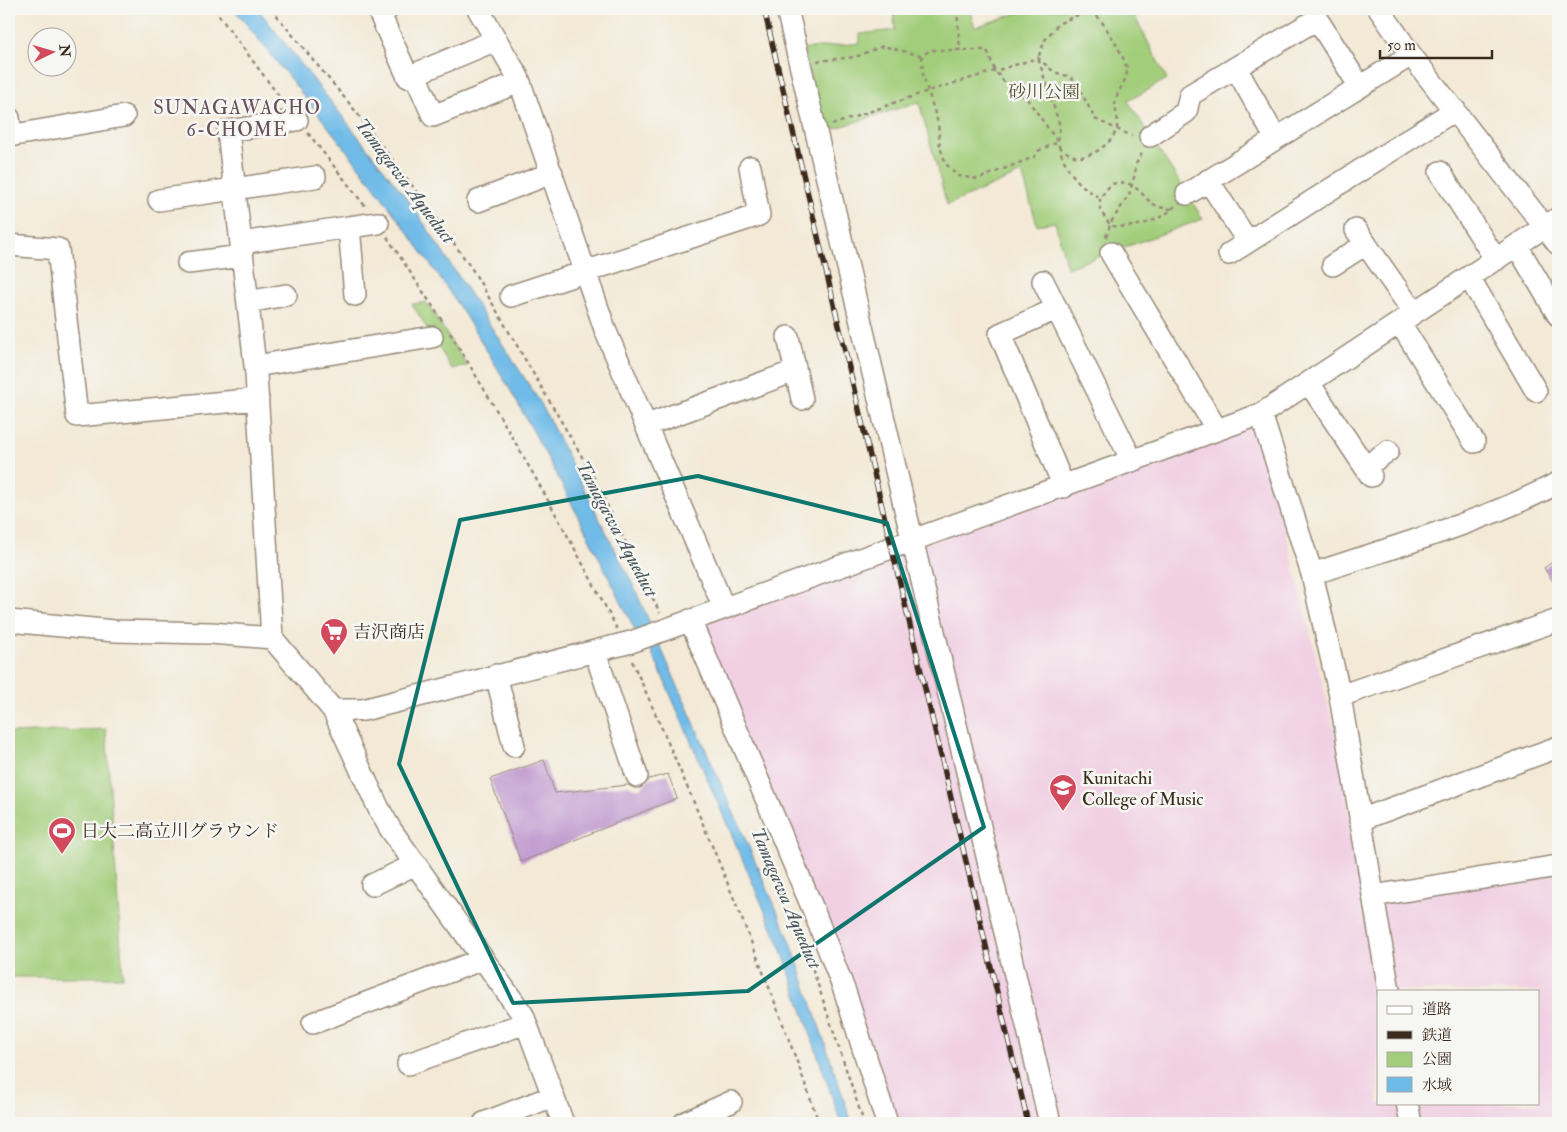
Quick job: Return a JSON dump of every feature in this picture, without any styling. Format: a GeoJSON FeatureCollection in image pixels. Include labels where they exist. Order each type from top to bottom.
{"type":"FeatureCollection","features":[{"type":"Feature","properties":{"kind":"street"},"geometry":{"type":"LineString","coordinates":[[388,9],[379,12],[408,77],[496,40]]}},
{"type":"Feature","properties":{"kind":"street"},"geometry":{"type":"LineString","coordinates":[[478,9],[519,82],[606,332],[724,608]]}},
{"type":"Feature","properties":{"kind":"street"},"geometry":{"type":"LineString","coordinates":[[787,9],[1050,1123]]}},
{"type":"Feature","properties":{"kind":"street"},"geometry":{"type":"LineString","coordinates":[[1379,9],[1411,55],[1455,110],[1551,222],[1558,244]]}},
{"type":"Feature","properties":{"kind":"street"},"geometry":{"type":"LineString","coordinates":[[1150,136],[1186,112],[1190,95],[1316,19],[1360,87]]}},
{"type":"Feature","properties":{"kind":"street"},"geometry":{"type":"LineString","coordinates":[[1187,194],[1411,55]]}},
{"type":"Feature","properties":{"kind":"street"},"geometry":{"type":"LineString","coordinates":[[1236,68],[1276,139]]}},
{"type":"Feature","properties":{"kind":"street"},"geometry":{"type":"LineString","coordinates":[[415,75],[433,116],[519,82]]}},
{"type":"Feature","properties":{"kind":"street"},"geometry":{"type":"LineString","coordinates":[[1229,254],[1455,110]]}},
{"type":"Feature","properties":{"kind":"street"},"geometry":{"type":"LineString","coordinates":[[10,129],[124,116]]}},
{"type":"Feature","properties":{"kind":"street"},"geometry":{"type":"LineString","coordinates":[[298,120],[228,131],[258,399],[272,638],[333,710],[379,809],[523,1016],[563,1123]]}},
{"type":"Feature","properties":{"kind":"street"},"geometry":{"type":"LineString","coordinates":[[511,296],[759,215],[750,167]]}},
{"type":"Feature","properties":{"kind":"street"},"geometry":{"type":"LineString","coordinates":[[1440,172],[1496,260]]}},
{"type":"Feature","properties":{"kind":"street"},"geometry":{"type":"LineString","coordinates":[[478,201],[552,173]]}},
{"type":"Feature","properties":{"kind":"street"},"geometry":{"type":"LineString","coordinates":[[159,200],[315,177]]}},
{"type":"Feature","properties":{"kind":"street"},"geometry":{"type":"LineString","coordinates":[[1208,180],[1248,242]]}},
{"type":"Feature","properties":{"kind":"street"},"geometry":{"type":"LineString","coordinates":[[333,710],[363,710],[628,643],[1064,487],[1261,414],[1551,222]]}},
{"type":"Feature","properties":{"kind":"street"},"geometry":{"type":"LineString","coordinates":[[188,263],[242,249],[349,227],[378,223]]}},
{"type":"Feature","properties":{"kind":"street"},"geometry":{"type":"LineString","coordinates":[[349,227],[355,295]]}},
{"type":"Feature","properties":{"kind":"street"},"geometry":{"type":"LineString","coordinates":[[1332,265],[1361,237],[1474,442]]}},
{"type":"Feature","properties":{"kind":"street"},"geometry":{"type":"LineString","coordinates":[[9,245],[58,249],[77,416],[258,399]]}},
{"type":"Feature","properties":{"kind":"street"},"geometry":{"type":"LineString","coordinates":[[1517,246],[1558,315]]}},
{"type":"Feature","properties":{"kind":"street"},"geometry":{"type":"LineString","coordinates":[[1110,253],[1217,430]]}},
{"type":"Feature","properties":{"kind":"street"},"geometry":{"type":"LineString","coordinates":[[1469,277],[1536,391]]}},
{"type":"Feature","properties":{"kind":"street"},"geometry":{"type":"LineString","coordinates":[[1043,281],[1132,462]]}},
{"type":"Feature","properties":{"kind":"street"},"geometry":{"type":"LineString","coordinates":[[248,302],[286,294]]}},
{"type":"Feature","properties":{"kind":"street"},"geometry":{"type":"LineString","coordinates":[[1056,309],[1000,334],[1064,487]]}},
{"type":"Feature","properties":{"kind":"street"},"geometry":{"type":"LineString","coordinates":[[255,366],[442,331]]}},
{"type":"Feature","properties":{"kind":"street"},"geometry":{"type":"LineString","coordinates":[[788,337],[802,399]]}},
{"type":"Feature","properties":{"kind":"street"},"geometry":{"type":"LineString","coordinates":[[646,425],[795,371]]}},
{"type":"Feature","properties":{"kind":"street"},"geometry":{"type":"LineString","coordinates":[[1309,382],[1368,471],[1388,452]]}},
{"type":"Feature","properties":{"kind":"street"},"geometry":{"type":"LineString","coordinates":[[1261,414],[1312,574],[1340,696],[1389,990]]}},
{"type":"Feature","properties":{"kind":"street"},"geometry":{"type":"LineString","coordinates":[[1312,574],[1474,520],[1533,496],[1558,483]]}},
{"type":"Feature","properties":{"kind":"street"},"geometry":{"type":"LineString","coordinates":[[690,620],[813,909],[846,992],[887,1123]]}},
{"type":"Feature","properties":{"kind":"street"},"geometry":{"type":"LineString","coordinates":[[1340,696],[1558,620]]}},
{"type":"Feature","properties":{"kind":"street"},"geometry":{"type":"LineString","coordinates":[[9,621],[114,631],[211,633],[272,638]]}},
{"type":"Feature","properties":{"kind":"street"},"geometry":{"type":"LineString","coordinates":[[595,652],[637,776]]}},
{"type":"Feature","properties":{"kind":"street"},"geometry":{"type":"LineString","coordinates":[[496,676],[514,746]]}},
{"type":"Feature","properties":{"kind":"street"},"geometry":{"type":"LineString","coordinates":[[1360,820],[1558,747]]}},
{"type":"Feature","properties":{"kind":"street"},"geometry":{"type":"LineString","coordinates":[[372,885],[416,864]]}},
{"type":"Feature","properties":{"kind":"street"},"geometry":{"type":"LineString","coordinates":[[1373,896],[1558,866]]}},
{"type":"Feature","properties":{"kind":"street"},"geometry":{"type":"LineString","coordinates":[[313,1023],[483,959]]}},
{"type":"Feature","properties":{"kind":"street"},"geometry":{"type":"LineString","coordinates":[[408,1064],[526,1022]]}},
{"type":"Feature","properties":{"kind":"street"},"geometry":{"type":"LineString","coordinates":[[484,1123],[553,1096]]}},
{"type":"Feature","properties":{"kind":"street"},"geometry":{"type":"LineString","coordinates":[[684,1123],[731,1102]]}},
{"type":"Feature","properties":{"kind":"street"},"geometry":{"type":"LineString","coordinates":[[1407,1104],[1411,1123]]}},
{"type":"Feature","properties":{"kind":"path"},"geometry":{"type":"LineString","coordinates":[[214,9],[378,223],[442,331],[499,413],[628,643],[736,900],[779,1010],[819,1123]]}},
{"type":"Feature","properties":{"kind":"path"},"geometry":{"type":"LineString","coordinates":[[271,9],[353,108],[427,205],[474,272],[592,474],[663,629]]}},
{"type":"Feature","properties":{"kind":"path"},"geometry":{"type":"LineString","coordinates":[[957,9],[960,50]]}},
{"type":"Feature","properties":{"kind":"path"},"geometry":{"type":"LineString","coordinates":[[1059,147],[1078,157],[1090,154],[1106,144],[1116,130],[1115,104],[1126,71],[1125,60],[1105,29],[1102,19],[1093,12],[1075,16],[1058,24],[1045,40],[1038,58],[1060,126],[1058,142],[1059,147],[1062,162],[1076,180],[1100,198]]}},
{"type":"Feature","properties":{"kind":"path"},"geometry":{"type":"LineString","coordinates":[[801,65],[826,59],[855,57],[884,46],[922,56]]}},
{"type":"Feature","properties":{"kind":"path"},"geometry":{"type":"LineString","coordinates":[[922,56],[930,50],[987,50],[995,71],[1006,84],[1027,99],[1058,142]]}},
{"type":"Feature","properties":{"kind":"path"},"geometry":{"type":"LineString","coordinates":[[922,56],[923,75],[938,123],[940,147],[946,164],[958,176],[978,179],[1034,157],[1038,151],[1058,142]]}},
{"type":"Feature","properties":{"kind":"path"},"geometry":{"type":"LineString","coordinates":[[816,130],[928,91],[1038,58]]}},
{"type":"Feature","properties":{"kind":"path"},"geometry":{"type":"LineString","coordinates":[[1038,58],[1054,72],[1071,77],[1082,92],[1094,119],[1132,136],[1150,136],[1136,164],[1129,195],[1110,226],[1106,242],[1110,253]]}},
{"type":"Feature","properties":{"kind":"path"},"geometry":{"type":"LineString","coordinates":[[1172,209],[1150,204],[1132,185],[1126,183],[1111,184],[1100,198],[1100,210],[1110,226],[1119,228],[1142,224],[1167,214],[1172,209],[1187,194]]}},
{"type":"Feature","properties":{"kind":"path"},"geometry":{"type":"LineString","coordinates":[[794,913],[864,1123]]}},
{"type":"Feature","properties":{"kind":"highlighted area"},"geometry":{"type":"Polygon","coordinates":[[[698,476],[887,523],[984,827],[748,991],[513,1003],[399,764],[460,520],[698,476]]]}},
{"type":"Feature","properties":{"kind":"shaded area","name":"Kunitachi College of Music"},"geometry":{"type":"Polygon","coordinates":[[[1258,422],[1340,753],[1363,901],[1558,871],[1558,1123],[896,1123],[694,628],[1258,422]]]}},
{"type":"Feature","properties":{"kind":"green space","name":"砂川公園"},"geometry":{"type":"Polygon","coordinates":[[[893,9],[969,9],[975,27],[1029,9],[1131,9],[1167,79],[1128,101],[1203,219],[1067,268],[1055,222],[1037,225],[1022,173],[947,205],[919,102],[824,132],[803,49],[860,43],[860,34],[895,30],[893,9]]]}},
{"type":"Feature","properties":{"kind":"green space"},"geometry":{"type":"Polygon","coordinates":[[[426,302],[467,366],[452,369],[412,304],[426,302]]]}},
{"type":"Feature","properties":{"kind":"green space","name":"日大二高立川グラウンド"},"geometry":{"type":"Polygon","coordinates":[[[106,729],[123,977],[9,977],[9,733],[106,729]]]}},
{"type":"Feature","properties":{"kind":"water"},"geometry":{"type":"Polygon","coordinates":[[[234,9],[258,9],[412,205],[540,402],[634,587],[790,940],[852,1123],[841,1123],[781,948],[650,648],[635,630],[533,430],[488,352],[410,235],[234,9]]]}},
{"type":"Feature","properties":{"kind":"building"},"geometry":{"type":"Polygon","coordinates":[[[1558,558],[1558,589],[1544,568],[1558,558]]]}},
{"type":"Feature","properties":{"kind":"building"},"geometry":{"type":"Polygon","coordinates":[[[544,760],[555,793],[628,785],[634,788],[641,788],[649,779],[668,774],[677,798],[521,862],[490,779],[544,760]]]}},
{"type":"Feature","properties":{"kind":"railway"},"geometry":{"type":"LineString","coordinates":[[764,9],[1028,1123]]}},
{"type":"Feature","properties":{"kind":"place","name":"吉沢商店"},"geometry":{"type":"Point","coordinates":[334,656]}},
{"type":"Feature","properties":{"kind":"place","name":"Kunitachi College of Music"},"geometry":{"type":"Point","coordinates":[1063,812]}},
{"type":"Feature","properties":{"kind":"place","name":"日大二高立川グラウンド"},"geometry":{"type":"Point","coordinates":[62,855]}},
{"type":"Feature","properties":{"kind":"district","name":"SUNAGAWACHO 6-CHOME"},"geometry":{"type":"Point","coordinates":[237,119]}},
{"type":"Feature","properties":{"kind":"water label","name":"Tamagawa Aqueduct"},"geometry":{"type":"Point","coordinates":[405,181]}},
{"type":"Feature","properties":{"kind":"water label","name":"Tamagawa Aqueduct"},"geometry":{"type":"Point","coordinates":[617,529]}},
{"type":"Feature","properties":{"kind":"water label","name":"Tamagawa Aqueduct"},"geometry":{"type":"Point","coordinates":[786,898]}}]}
